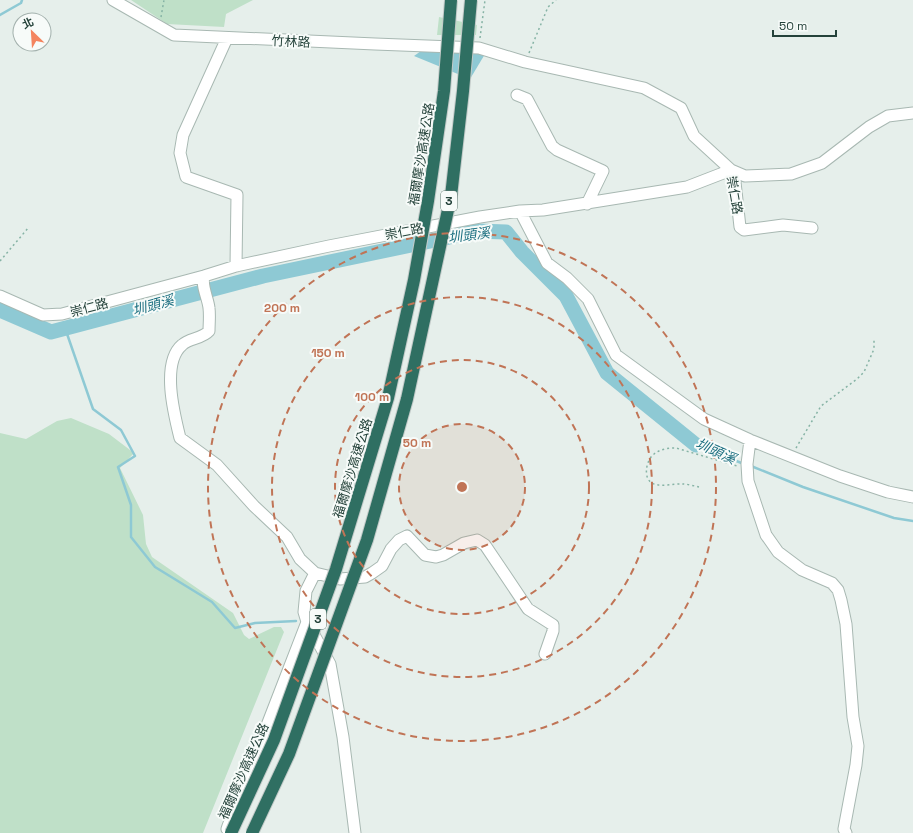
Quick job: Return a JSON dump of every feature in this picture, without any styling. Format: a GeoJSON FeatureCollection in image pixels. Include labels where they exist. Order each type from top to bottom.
{"type":"FeatureCollection","features":[{"type":"Feature","properties":{"kind":"highway","name":"福爾摩沙高速公路"},"geometry":{"type":"LineString","coordinates":[[231,833],[274,740],[336,569],[388,398],[414,280],[428,200],[444,91],[451,0]]}},
{"type":"Feature","properties":{"kind":"highway","name":"3"},"geometry":{"type":"LineString","coordinates":[[252,833],[289,754],[367,540],[407,399],[451,196],[463,91],[471,0]]}},
{"type":"Feature","properties":{"kind":"street","name":"竹林路"},"geometry":{"type":"LineString","coordinates":[[112,0],[174,34],[228,38],[479,48],[525,62],[644,88],[681,108],[694,136],[731,170]]}},
{"type":"Feature","properties":{"kind":"street"},"geometry":{"type":"LineString","coordinates":[[228,38],[183,135],[180,153],[186,177],[237,195],[236,266]]}},
{"type":"Feature","properties":{"kind":"street"},"geometry":{"type":"LineString","coordinates":[[517,94],[527,99],[552,146],[557,150],[603,171],[587,204]]}},
{"type":"Feature","properties":{"kind":"street"},"geometry":{"type":"LineString","coordinates":[[731,170],[745,176],[790,174],[822,163],[870,127],[888,116],[913,113]]}},
{"type":"Feature","properties":{"kind":"street","name":"崇仁路"},"geometry":{"type":"LineString","coordinates":[[0,296],[43,315],[62,314],[204,277],[236,266],[464,219],[587,204],[687,187],[731,170],[735,182],[740,227],[744,230],[783,225],[812,228]]}},
{"type":"Feature","properties":{"kind":"street"},"geometry":{"type":"LineString","coordinates":[[520,211],[547,263],[567,278],[588,299],[616,355],[704,419],[750,443],[792,456],[840,476],[888,492],[913,496]]}},
{"type":"Feature","properties":{"kind":"street"},"geometry":{"type":"LineString","coordinates":[[204,277],[209,308],[209,331],[205,336],[183,344],[173,358],[171,365],[174,414],[180,438],[217,465],[254,506],[287,537],[300,559],[315,573],[340,579],[365,577],[382,566],[391,549],[399,540],[407,536],[425,555],[436,557],[443,556],[464,543],[478,540],[485,545],[528,609],[553,625],[553,631],[545,654]]}},
{"type":"Feature","properties":{"kind":"street"},"geometry":{"type":"LineString","coordinates":[[750,443],[747,466],[748,481],[766,535],[778,552],[802,570],[832,583],[838,590],[842,600],[846,624],[853,717],[858,746],[856,766],[844,829],[846,833]]}},
{"type":"Feature","properties":{"kind":"street"},"geometry":{"type":"LineString","coordinates":[[315,573],[306,591],[304,612],[307,622],[330,664],[343,736],[354,833]]}},
{"type":"Feature","properties":{"kind":"street"},"geometry":{"type":"LineString","coordinates":[[231,833],[227,829],[228,826],[307,622]]}},
{"type":"Feature","properties":{"kind":"path"},"geometry":{"type":"LineString","coordinates":[[159,26],[164,0]]}},
{"type":"Feature","properties":{"kind":"path"},"geometry":{"type":"LineString","coordinates":[[479,48],[485,0]]}},
{"type":"Feature","properties":{"kind":"path"},"geometry":{"type":"LineString","coordinates":[[525,62],[548,7],[556,0]]}},
{"type":"Feature","properties":{"kind":"path"},"geometry":{"type":"LineString","coordinates":[[0,262],[29,227]]}},
{"type":"Feature","properties":{"kind":"path"},"geometry":{"type":"LineString","coordinates":[[792,456],[821,406],[864,372],[874,349],[874,340]]}},
{"type":"Feature","properties":{"kind":"path"},"geometry":{"type":"LineString","coordinates":[[699,487],[685,484],[658,485],[652,483],[647,479],[646,472],[652,456],[658,451],[668,448],[676,448],[747,466]]}},
{"type":"Feature","properties":{"kind":"green space"},"geometry":{"type":"Polygon","coordinates":[[[131,0],[253,0],[226,14],[224,27],[167,24],[131,0]]]}},
{"type":"Feature","properties":{"kind":"green space"},"geometry":{"type":"Polygon","coordinates":[[[439,17],[477,25],[476,35],[437,35],[439,17]]]}},
{"type":"Feature","properties":{"kind":"green space"},"geometry":{"type":"Polygon","coordinates":[[[71,418],[109,434],[134,453],[120,468],[143,515],[146,544],[152,557],[233,613],[244,635],[249,639],[274,627],[281,627],[284,632],[203,833],[0,833],[0,433],[26,439],[57,421],[71,418]]]}},
{"type":"Feature","properties":{"kind":"water"},"geometry":{"type":"Polygon","coordinates":[[[421,51],[485,54],[470,79],[414,56],[421,51]]]}},
{"type":"Feature","properties":{"kind":"waterway"},"geometry":{"type":"LineString","coordinates":[[0,15],[21,3],[22,0]]}},
{"type":"Feature","properties":{"kind":"waterway","name":"圳頭溪"},"geometry":{"type":"LineString","coordinates":[[0,310],[51,332],[263,276],[478,231],[506,232],[522,252],[566,296],[607,373],[696,445]]}},
{"type":"Feature","properties":{"kind":"waterway"},"geometry":{"type":"LineString","coordinates":[[65,328],[93,409],[121,430],[135,456],[118,467],[131,505],[131,537],[155,567],[212,602],[235,628],[255,623],[296,621]]}},
{"type":"Feature","properties":{"kind":"waterway","name":"圳頭溪"},"geometry":{"type":"LineString","coordinates":[[696,445],[744,464]]}},
{"type":"Feature","properties":{"kind":"waterway","name":"圳頭溪"},"geometry":{"type":"LineString","coordinates":[[751,466],[803,487],[894,518],[913,521]]}}]}
